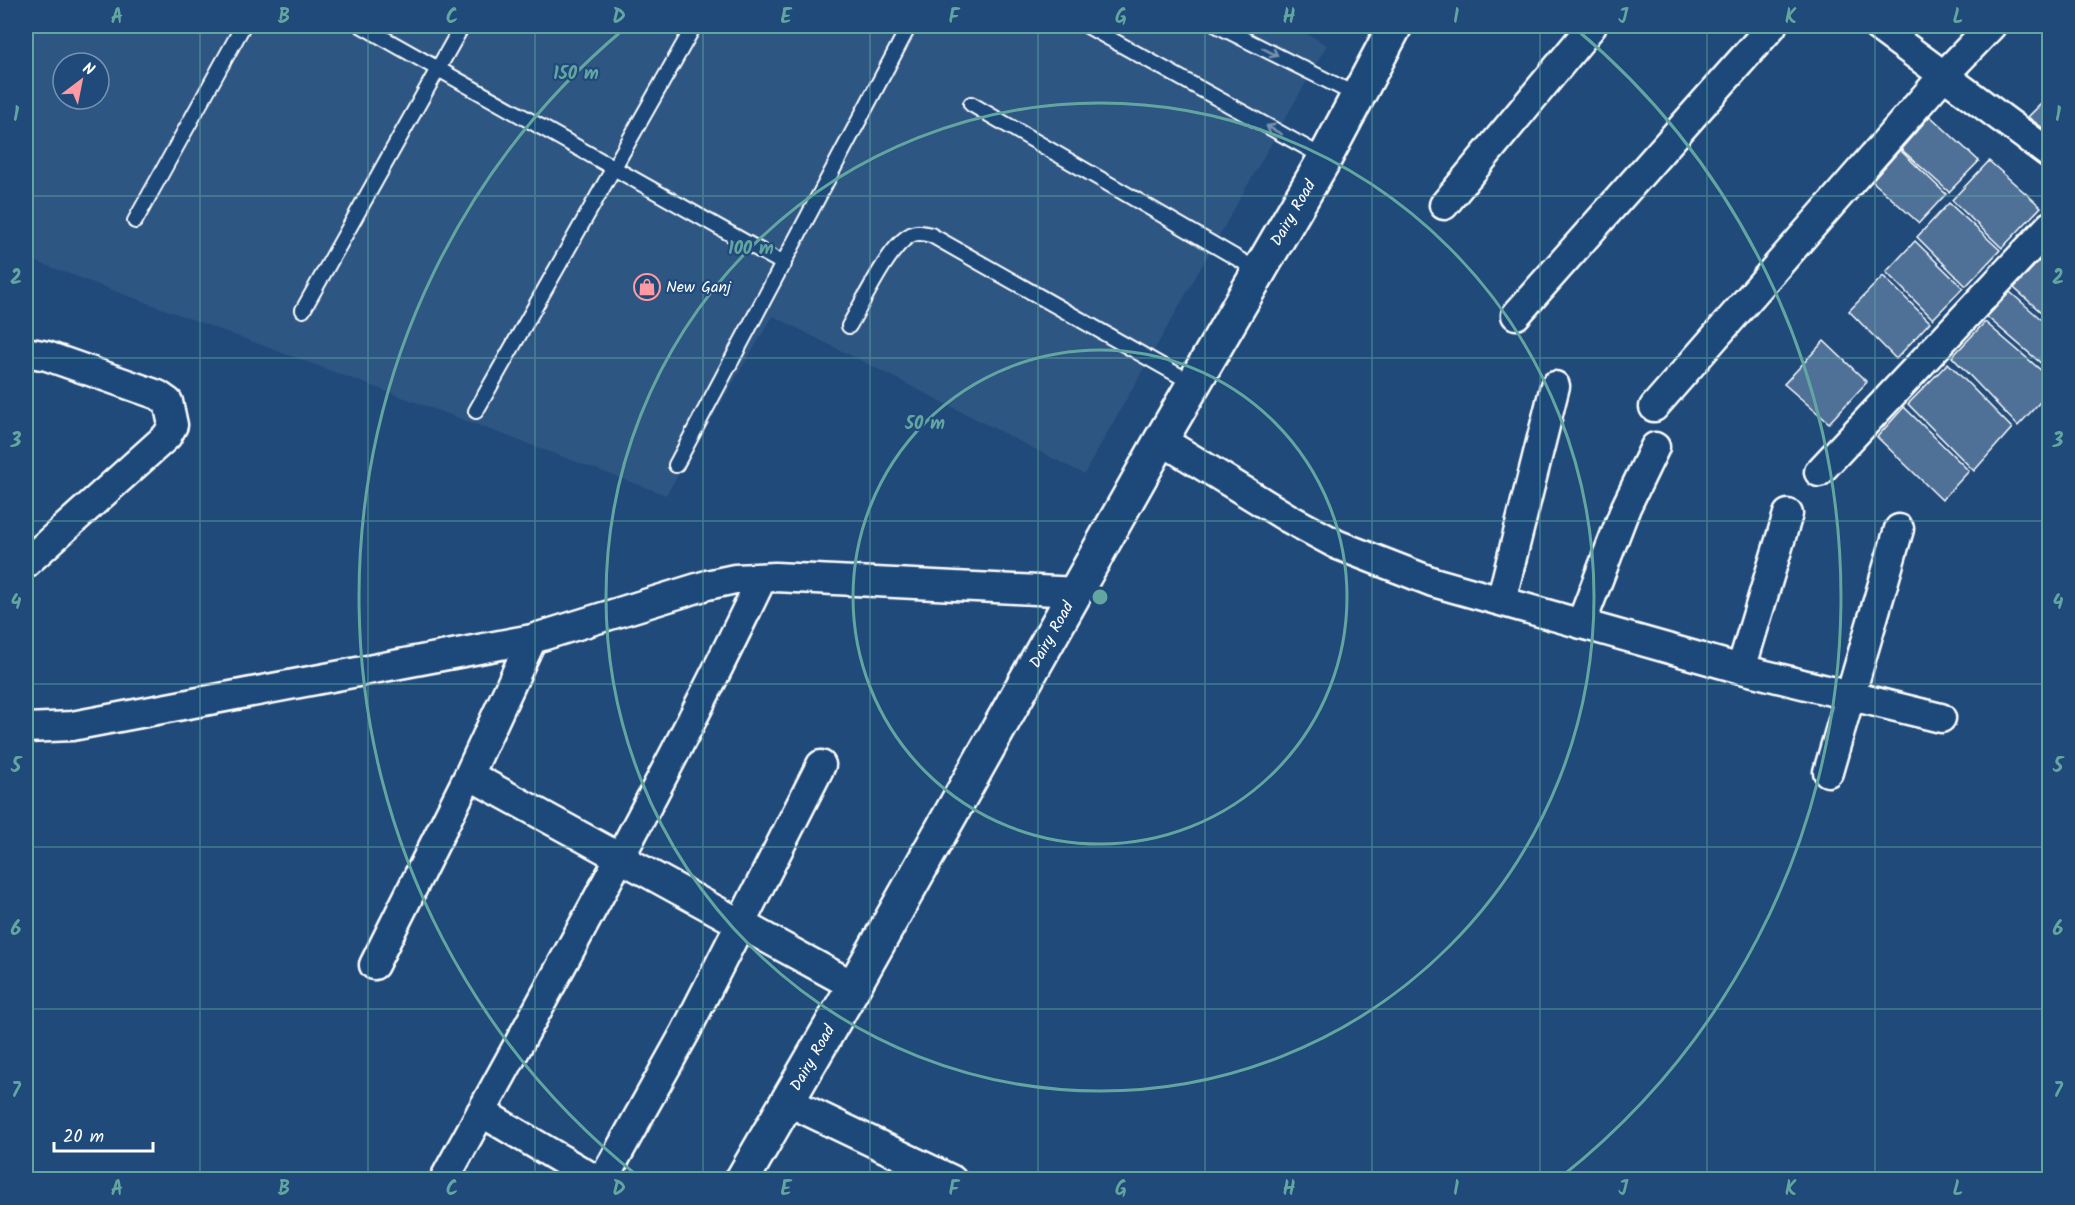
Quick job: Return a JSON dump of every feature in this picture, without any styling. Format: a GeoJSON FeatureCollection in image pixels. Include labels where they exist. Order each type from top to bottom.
{"type":"FeatureCollection","features":[{"type":"Feature","properties":{"kind":"street","name":"Dairy Road"},"geometry":{"type":"LineString","coordinates":[[742,1179],[854,986],[1161,440],[1325,158],[1356,95],[1395,26]]}},
{"type":"Feature","properties":{"kind":"street"},"geometry":{"type":"LineString","coordinates":[[1444,205],[1592,26]]}},
{"type":"Feature","properties":{"kind":"street"},"geometry":{"type":"LineString","coordinates":[[1516,315],[1772,26]]}},
{"type":"Feature","properties":{"kind":"street"},"geometry":{"type":"LineString","coordinates":[[1877,26],[2049,154]]}},
{"type":"Feature","properties":{"kind":"street"},"geometry":{"type":"LineString","coordinates":[[1654,407],[1944,75],[1991,26]]}},
{"type":"Feature","properties":{"kind":"street"},"geometry":{"type":"LineString","coordinates":[[1819,472],[2049,226]]}},
{"type":"Feature","properties":{"kind":"street"},"geometry":{"type":"LineString","coordinates":[[26,352],[47,356],[158,395],[168,402],[173,425],[167,436],[26,563]]}},
{"type":"Feature","properties":{"kind":"street"},"geometry":{"type":"LineString","coordinates":[[1502,601],[1555,386]]}},
{"type":"Feature","properties":{"kind":"street"},"geometry":{"type":"LineString","coordinates":[[1161,440],[1288,518],[1338,545],[1433,582],[1741,669],[1941,718]]}},
{"type":"Feature","properties":{"kind":"street"},"geometry":{"type":"LineString","coordinates":[[1581,624],[1626,507],[1655,447]]}},
{"type":"Feature","properties":{"kind":"street"},"geometry":{"type":"LineString","coordinates":[[1741,669],[1788,514]]}},
{"type":"Feature","properties":{"kind":"street"},"geometry":{"type":"LineString","coordinates":[[1828,772],[1899,529]]}},
{"type":"Feature","properties":{"kind":"street"},"geometry":{"type":"LineString","coordinates":[[444,1179],[620,859],[712,682],[762,578]]}},
{"type":"Feature","properties":{"kind":"street"},"geometry":{"type":"LineString","coordinates":[[26,728],[72,726],[532,639],[707,585],[762,578],[1077,592]]}},
{"type":"Feature","properties":{"kind":"street"},"geometry":{"type":"LineString","coordinates":[[374,965],[469,775],[532,639]]}},
{"type":"Feature","properties":{"kind":"street"},"geometry":{"type":"LineString","coordinates":[[603,1179],[685,1034],[821,765]]}},
{"type":"Feature","properties":{"kind":"street"},"geometry":{"type":"LineString","coordinates":[[469,775],[854,986]]}},
{"type":"Feature","properties":{"kind":"street"},"geometry":{"type":"LineString","coordinates":[[787,1101],[952,1179]]}},
{"type":"Feature","properties":{"kind":"street"},"geometry":{"type":"LineString","coordinates":[[481,1112],[596,1179]]}},
{"type":"Feature","properties":{"kind":"lane"},"geometry":{"type":"LineString","coordinates":[[135,220],[243,26]]}},
{"type":"Feature","properties":{"kind":"lane"},"geometry":{"type":"LineString","coordinates":[[362,26],[784,264]]}},
{"type":"Feature","properties":{"kind":"lane"},"geometry":{"type":"LineString","coordinates":[[303,310],[462,26]]}},
{"type":"Feature","properties":{"kind":"lane"},"geometry":{"type":"LineString","coordinates":[[476,411],[694,26]]}},
{"type":"Feature","properties":{"kind":"lane"},"geometry":{"type":"LineString","coordinates":[[676,465],[909,26]]}},
{"type":"Feature","properties":{"kind":"lane"},"geometry":{"type":"LineString","coordinates":[[1087,26],[1325,158]]}},
{"type":"Feature","properties":{"kind":"lane"},"geometry":{"type":"LineString","coordinates":[[1218,26],[1356,95]]}},
{"type":"Feature","properties":{"kind":"lane"},"geometry":{"type":"LineString","coordinates":[[971,104],[1259,272]]}},
{"type":"Feature","properties":{"kind":"lane"},"geometry":{"type":"LineString","coordinates":[[849,326],[897,246],[909,235],[925,233],[1194,384]]}},
{"type":"Feature","properties":{"kind":"shaded area","name":"New Ganj"},"geometry":{"type":"Polygon","coordinates":[[[26,26],[1293,26],[1327,45],[1084,474],[773,316],[666,495],[26,258],[26,26]]]}},
{"type":"Feature","properties":{"kind":"building"},"geometry":{"type":"Polygon","coordinates":[[[2050,95],[2050,133],[2028,117],[2050,95]]]}},
{"type":"Feature","properties":{"kind":"building"},"geometry":{"type":"Polygon","coordinates":[[[1930,116],[1979,161],[1949,192],[1901,149],[1930,116]]]}},
{"type":"Feature","properties":{"kind":"building"},"geometry":{"type":"Polygon","coordinates":[[[1900,150],[1946,194],[1919,223],[1872,181],[1900,150]]]}},
{"type":"Feature","properties":{"kind":"building"},"geometry":{"type":"Polygon","coordinates":[[[1989,161],[2041,207],[2002,248],[1952,200],[1989,161]]]}},
{"type":"Feature","properties":{"kind":"building"},"geometry":{"type":"Polygon","coordinates":[[[1949,203],[2000,250],[1966,286],[1917,237],[1949,203]]]}},
{"type":"Feature","properties":{"kind":"building"},"geometry":{"type":"Polygon","coordinates":[[[1915,241],[1963,288],[1933,319],[1886,272],[1915,241]]]}},
{"type":"Feature","properties":{"kind":"building"},"geometry":{"type":"Polygon","coordinates":[[[2050,249],[2050,320],[2014,288],[2050,249]]]}},
{"type":"Feature","properties":{"kind":"building"},"geometry":{"type":"Polygon","coordinates":[[[1883,276],[1930,322],[1896,359],[1849,311],[1883,276]]]}},
{"type":"Feature","properties":{"kind":"building"},"geometry":{"type":"Polygon","coordinates":[[[2010,292],[2050,327],[2050,371],[1987,317],[2010,292]]]}},
{"type":"Feature","properties":{"kind":"building"},"geometry":{"type":"Polygon","coordinates":[[[1985,322],[2050,378],[2050,391],[2018,426],[1952,357],[1985,322]]]}},
{"type":"Feature","properties":{"kind":"building"},"geometry":{"type":"Polygon","coordinates":[[[1824,341],[1867,382],[1829,423],[1784,384],[1824,341]]]}},
{"type":"Feature","properties":{"kind":"building"},"geometry":{"type":"Polygon","coordinates":[[[1948,363],[2012,428],[1974,471],[1908,404],[1948,363]]]}},
{"type":"Feature","properties":{"kind":"building"},"geometry":{"type":"Polygon","coordinates":[[[1904,407],[1969,471],[1942,500],[1877,437],[1904,407]]]}},
{"type":"Feature","properties":{"kind":"place","name":"New Ganj"},"geometry":{"type":"Point","coordinates":[647,287]}}]}
